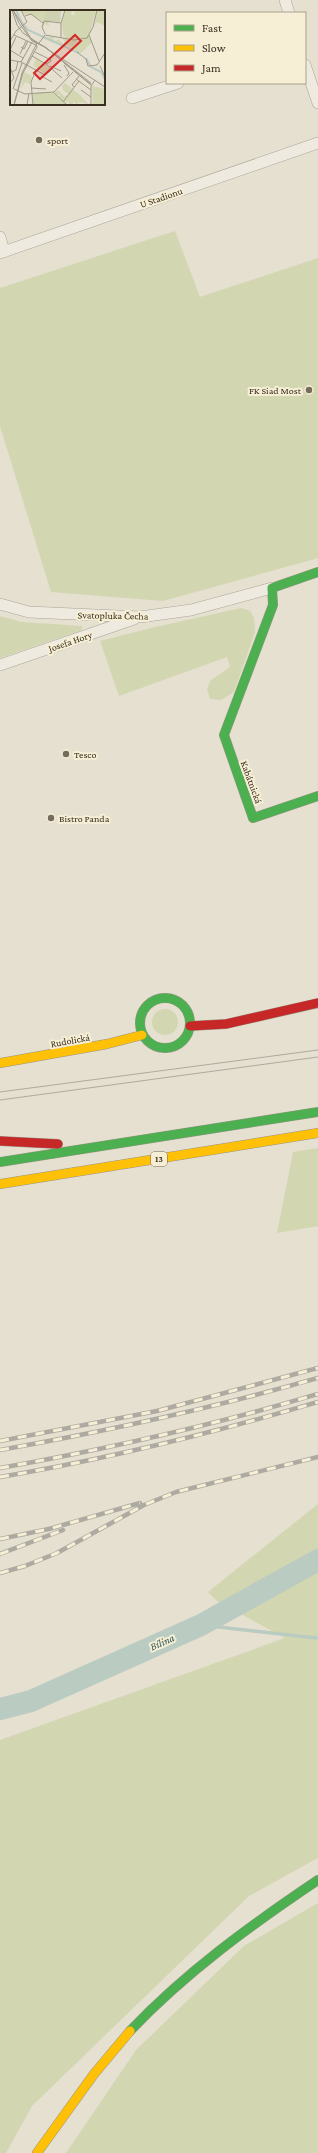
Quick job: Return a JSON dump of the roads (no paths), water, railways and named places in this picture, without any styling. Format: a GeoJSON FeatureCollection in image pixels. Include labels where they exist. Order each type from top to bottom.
{"type":"FeatureCollection","features":[{"type":"Feature","properties":{"kind":"main road","name":"Svatopluka Čecha"},"geometry":{"type":"LineString","coordinates":[[272,588],[318,572]]}},
{"type":"Feature","properties":{"kind":"main road","name":"Kabátnická"},"geometry":{"type":"LineString","coordinates":[[272,588],[273,605],[224,735],[253,818],[318,796]]}},
{"type":"Feature","properties":{"kind":"main road"},"geometry":{"type":"LineString","coordinates":[[158,999],[174,1000],[181,1004],[188,1014],[190,1026],[184,1040],[170,1048],[154,1046],[142,1035],[140,1020],[146,1007],[158,999]]}},
{"type":"Feature","properties":{"kind":"main road"},"geometry":{"type":"LineString","coordinates":[[190,1026],[226,1024],[318,1003]]}},
{"type":"Feature","properties":{"kind":"main road","name":"Rudolická"},"geometry":{"type":"LineString","coordinates":[[0,1063],[107,1044],[142,1035]]}},
{"type":"Feature","properties":{"kind":"main road","name":"13"},"geometry":{"type":"LineString","coordinates":[[0,1162],[106,1144],[318,1112]]}},
{"type":"Feature","properties":{"kind":"main road","name":"13"},"geometry":{"type":"LineString","coordinates":[[0,1184],[318,1133]]}},
{"type":"Feature","properties":{"kind":"main road"},"geometry":{"type":"LineString","coordinates":[[0,1141],[61,1144],[106,1144]]}},
{"type":"Feature","properties":{"kind":"main road"},"geometry":{"type":"LineString","coordinates":[[37,2153],[80,2092],[130,2030],[182,1980],[262,1917],[318,1880]]}},
{"type":"Feature","properties":{"kind":"street"},"geometry":{"type":"LineString","coordinates":[[285,0],[289,12]]}},
{"type":"Feature","properties":{"kind":"street"},"geometry":{"type":"LineString","coordinates":[[306,68],[318,104]]}},
{"type":"Feature","properties":{"kind":"street"},"geometry":{"type":"LineString","coordinates":[[132,98],[175,84]]}},
{"type":"Feature","properties":{"kind":"street","name":"U Stadionu"},"geometry":{"type":"LineString","coordinates":[[0,236],[2,252],[318,144]]}},
{"type":"Feature","properties":{"kind":"street","name":"Svatopluka Čecha"},"geometry":{"type":"LineString","coordinates":[[0,604],[29,612],[140,617],[191,610],[272,588]]}},
{"type":"Feature","properties":{"kind":"street","name":"Josefa Hory"},"geometry":{"type":"LineString","coordinates":[[0,665],[140,617]]}},
{"type":"Feature","properties":{"kind":"waterway","name":"Bílina"},"geometry":{"type":"LineString","coordinates":[[0,1709],[31,1701],[201,1625],[318,1560]]}},
{"type":"Feature","properties":{"kind":"waterway"},"geometry":{"type":"LineString","coordinates":[[201,1625],[316,1638]]}},
{"type":"Feature","properties":{"kind":"tram line"},"geometry":{"type":"LineString","coordinates":[[0,1092],[318,1050]]}},
{"type":"Feature","properties":{"kind":"tram line"},"geometry":{"type":"LineString","coordinates":[[0,1100],[318,1057]]}},
{"type":"Feature","properties":{"kind":"railway"},"geometry":{"type":"LineString","coordinates":[[0,1441],[157,1411],[318,1368]]}},
{"type":"Feature","properties":{"kind":"railway"},"geometry":{"type":"LineString","coordinates":[[0,1450],[160,1418],[318,1378]]}},
{"type":"Feature","properties":{"kind":"railway"},"geometry":{"type":"LineString","coordinates":[[0,1468],[160,1436],[318,1394]]}},
{"type":"Feature","properties":{"kind":"railway"},"geometry":{"type":"LineString","coordinates":[[0,1477],[120,1454],[239,1424],[318,1402]]}},
{"type":"Feature","properties":{"kind":"railway"},"geometry":{"type":"LineString","coordinates":[[0,1573],[25,1566],[57,1553],[144,1505],[176,1492],[318,1457]]}},
{"type":"Feature","properties":{"kind":"railway"},"geometry":{"type":"LineString","coordinates":[[0,1539],[49,1529],[140,1503]]}},
{"type":"Feature","properties":{"kind":"railway"},"geometry":{"type":"LineString","coordinates":[[0,1554],[63,1530]]}},
{"type":"Feature","properties":{"kind":"place","name":"sport"},"geometry":{"type":"Point","coordinates":[39,140]}},
{"type":"Feature","properties":{"kind":"place","name":"FK Siad Most"},"geometry":{"type":"Point","coordinates":[309,390]}},
{"type":"Feature","properties":{"kind":"place","name":"Tesco"},"geometry":{"type":"Point","coordinates":[66,754]}},
{"type":"Feature","properties":{"kind":"place","name":"Bistro Panda"},"geometry":{"type":"Point","coordinates":[51,818]}}]}
